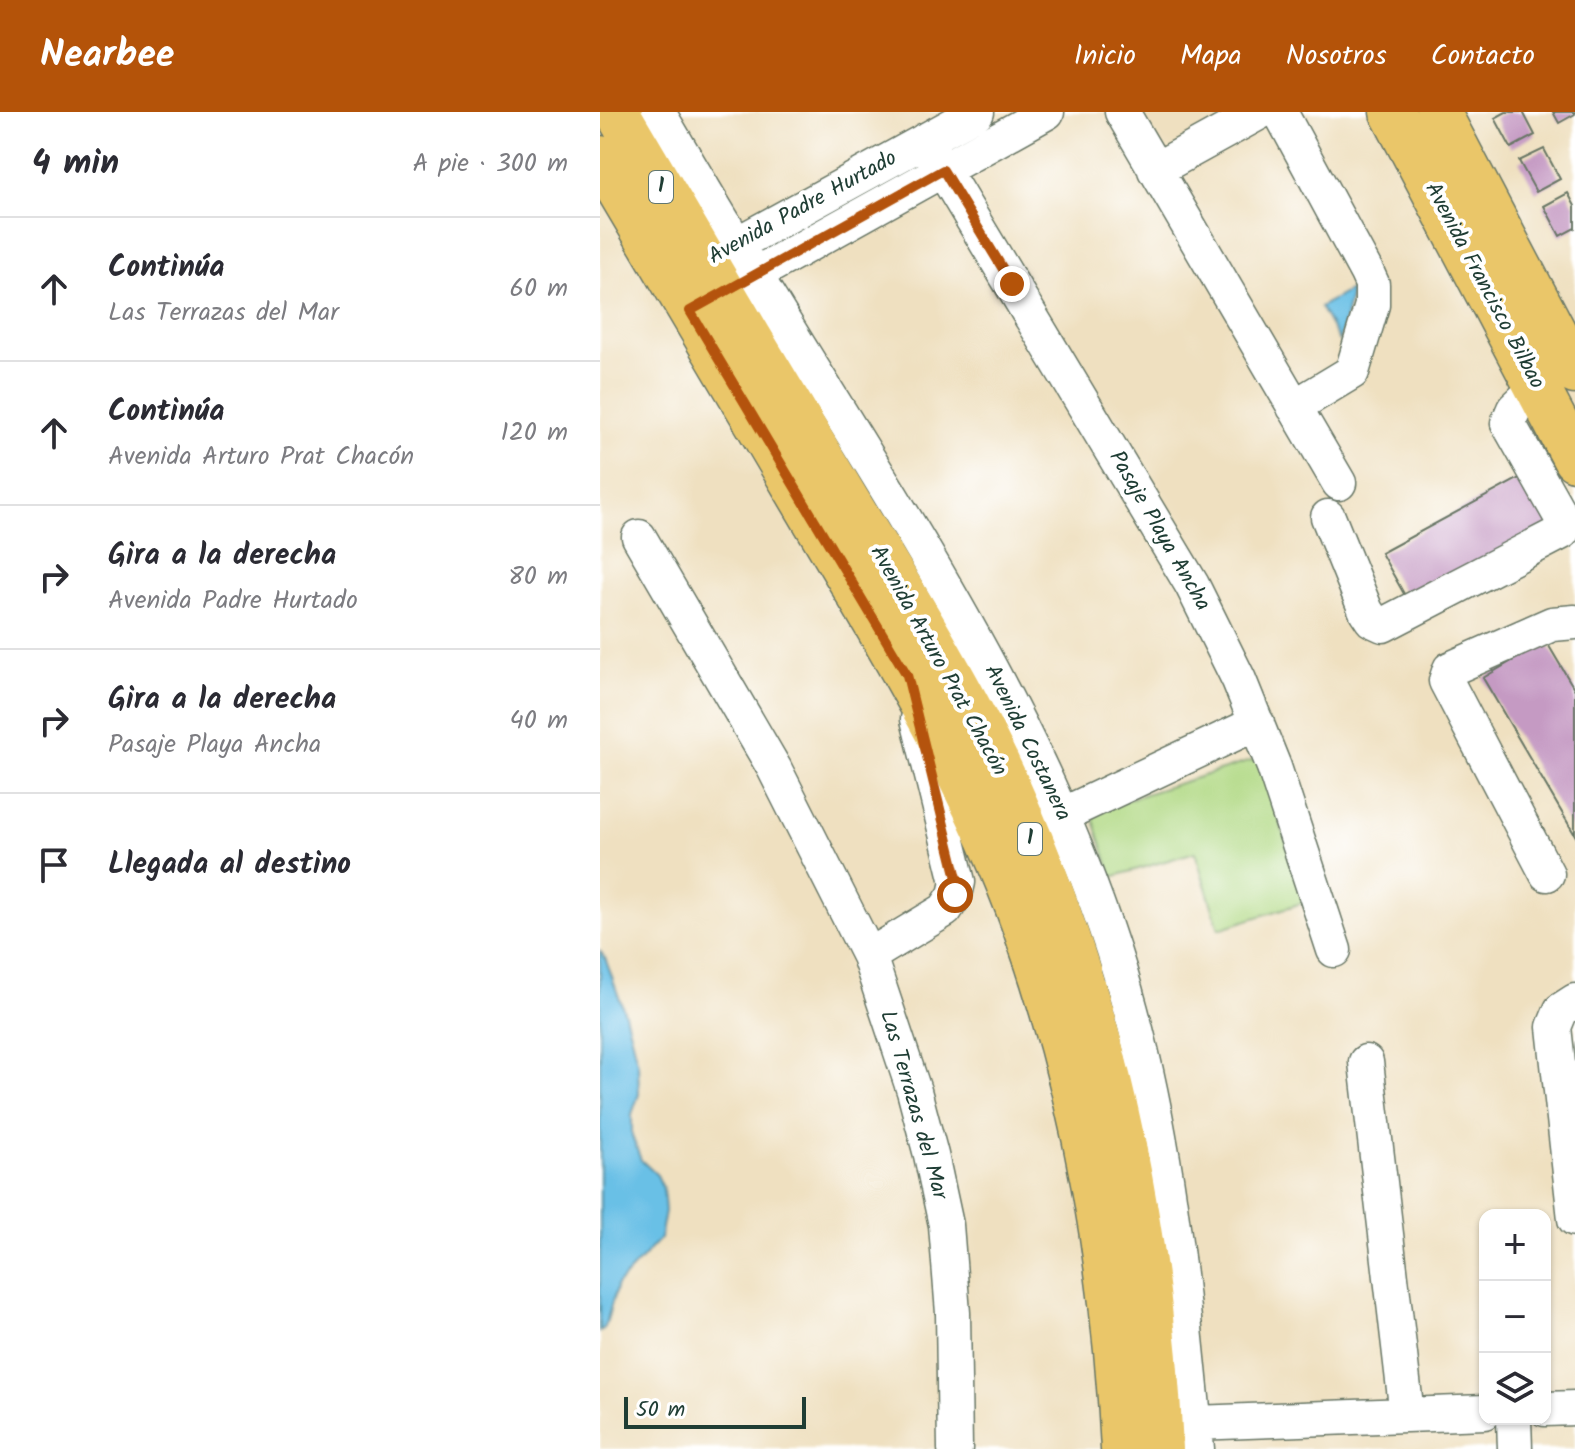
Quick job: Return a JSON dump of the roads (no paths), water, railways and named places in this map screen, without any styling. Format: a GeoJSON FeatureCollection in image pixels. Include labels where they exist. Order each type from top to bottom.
{"type":"FeatureCollection","features":[{"type":"Feature","properties":{"kind":"main road","name":"Avenida Arturo Prat Chacón"},"geometry":{"type":"LineString","coordinates":[[617,112],[713,278],[932,641],[1004,779],[1051,893],[1091,1009],[1127,1152],[1152,1311],[1184,1440]]}},
{"type":"Feature","properties":{"kind":"main road","name":"Avenida Francisco Bilbao"},"geometry":{"type":"LineString","coordinates":[[1392,112],[1556,379]]}},
{"type":"Feature","properties":{"kind":"main road","name":"Avenida Francisco Bilbao"},"geometry":{"type":"LineString","coordinates":[[1438,112],[1556,379],[1572,445]]}},
{"type":"Feature","properties":{"kind":"main road","name":"Avenida Arturo Prat Chacón"},"geometry":{"type":"LineString","coordinates":[[600,158],[713,278],[907,675],[967,790],[997,857],[1029,939],[1068,1066],[1097,1192],[1115,1321],[1123,1449]]}},
{"type":"Feature","properties":{"kind":"street","name":"Avenida Costanera"},"geometry":{"type":"LineString","coordinates":[[658,112],[713,278],[957,607],[1027,737],[1062,815],[1114,951],[1149,1079],[1173,1211],[1184,1440]]}},
{"type":"Feature","properties":{"kind":"street","name":"Avenida Padre Hurtado"},"geometry":{"type":"LineString","coordinates":[[713,278],[925,140],[977,112]]}},
{"type":"Feature","properties":{"kind":"street","name":"Avenida Padre Hurtado"},"geometry":{"type":"LineString","coordinates":[[713,278],[943,170],[1047,112]]}},
{"type":"Feature","properties":{"kind":"street"},"geometry":{"type":"LineString","coordinates":[[1122,112],[1339,483]]}},
{"type":"Feature","properties":{"kind":"street"},"geometry":{"type":"LineString","coordinates":[[1155,170],[1260,112]]}},
{"type":"Feature","properties":{"kind":"street"},"geometry":{"type":"LineString","coordinates":[[1280,112],[1367,273],[1373,294],[1352,372],[1294,407]]}},
{"type":"Feature","properties":{"kind":"street","name":"Pasaje Playa Ancha"},"geometry":{"type":"LineString","coordinates":[[925,140],[1165,537],[1216,632],[1257,723],[1334,950]]}},
{"type":"Feature","properties":{"kind":"street"},"geometry":{"type":"LineString","coordinates":[[1328,517],[1366,611],[1372,620],[1383,625],[1562,532],[1564,522],[1508,423],[1514,409],[1556,379]]}},
{"type":"Feature","properties":{"kind":"street","name":"Las Terrazas del Mar"},"geometry":{"type":"LineString","coordinates":[[639,537],[774,768],[869,956],[914,1091],[946,1225],[953,1313],[955,1449]]}},
{"type":"Feature","properties":{"kind":"street"},"geometry":{"type":"LineString","coordinates":[[1547,874],[1446,681],[1450,669],[1552,624],[1575,622]]}},
{"type":"Feature","properties":{"kind":"street"},"geometry":{"type":"LineString","coordinates":[[869,956],[945,910],[955,895],[958,882],[907,675]]}},
{"type":"Feature","properties":{"kind":"street"},"geometry":{"type":"LineString","coordinates":[[1062,815],[1257,723]]}},
{"type":"Feature","properties":{"kind":"street"},"geometry":{"type":"LineString","coordinates":[[1575,1001],[1561,1010],[1554,1027],[1575,1219]]}},
{"type":"Feature","properties":{"kind":"street"},"geometry":{"type":"LineString","coordinates":[[1366,1062],[1407,1415]]}},
{"type":"Feature","properties":{"kind":"street"},"geometry":{"type":"LineString","coordinates":[[1551,1409],[1575,1408]]}},
{"type":"Feature","properties":{"kind":"street"},"geometry":{"type":"LineString","coordinates":[[1184,1440],[1407,1415],[1479,1412]]}},
{"type":"Feature","properties":{"kind":"street"},"geometry":{"type":"LineString","coordinates":[[1514,1425],[1515,1449]]}},
{"type":"Feature","properties":{"kind":"water"},"geometry":{"type":"Polygon","coordinates":[[[1352,289],[1339,341],[1320,307],[1352,289]]]}},
{"type":"Feature","properties":{"kind":"water"},"geometry":{"type":"Polygon","coordinates":[[[600,951],[625,1014],[638,1064],[639,1094],[632,1114],[632,1136],[641,1160],[657,1175],[663,1188],[665,1211],[660,1239],[617,1285],[605,1327],[600,1332],[600,951]]]}}]}
